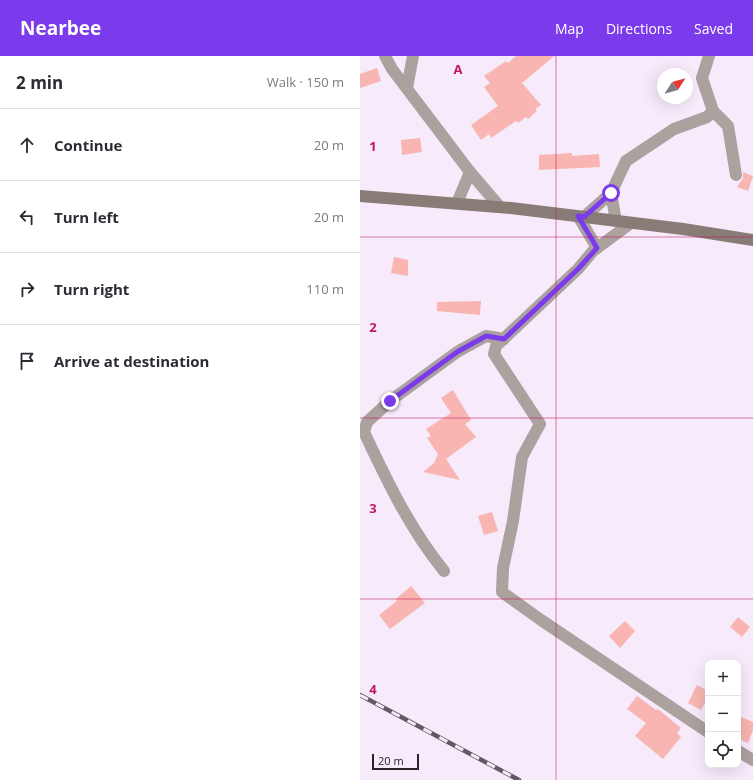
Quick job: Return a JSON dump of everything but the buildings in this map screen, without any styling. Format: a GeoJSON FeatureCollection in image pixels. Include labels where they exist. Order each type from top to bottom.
{"type":"FeatureCollection","features":[{"type":"Feature","properties":{"kind":"street"},"geometry":{"type":"LineString","coordinates":[[385,56],[470,172],[498,206]]}},
{"type":"Feature","properties":{"kind":"street"},"geometry":{"type":"LineString","coordinates":[[407,88],[412,56]]}},
{"type":"Feature","properties":{"kind":"street"},"geometry":{"type":"LineString","coordinates":[[709,56],[702,78],[713,111],[728,126],[736,176]]}},
{"type":"Feature","properties":{"kind":"street"},"geometry":{"type":"LineString","coordinates":[[581,216],[611,193],[626,161],[674,129],[707,117],[713,111]]}},
{"type":"Feature","properties":{"kind":"street"},"geometry":{"type":"LineString","coordinates":[[457,203],[470,172]]}},
{"type":"Feature","properties":{"kind":"street"},"geometry":{"type":"LineString","coordinates":[[611,193],[616,221]]}},
{"type":"Feature","properties":{"kind":"street"},"geometry":{"type":"LineString","coordinates":[[360,196],[498,206],[631,222],[753,240]]}},
{"type":"Feature","properties":{"kind":"street"},"geometry":{"type":"LineString","coordinates":[[581,216],[597,248]]}},
{"type":"Feature","properties":{"kind":"street"},"geometry":{"type":"LineString","coordinates":[[494,354],[496,346],[578,269],[597,248],[631,222]]}},
{"type":"Feature","properties":{"kind":"street"},"geometry":{"type":"LineString","coordinates":[[444,571],[425,547],[391,489],[364,432],[367,422],[390,401],[457,352],[486,336],[504,339]]}},
{"type":"Feature","properties":{"kind":"street"},"geometry":{"type":"LineString","coordinates":[[481,339],[494,354],[540,424],[522,457],[513,521],[503,568],[502,592],[553,629],[705,730]]}},
{"type":"Feature","properties":{"kind":"street"},"geometry":{"type":"LineString","coordinates":[[741,753],[753,760]]}},
{"type":"Feature","properties":{"kind":"railway"},"geometry":{"type":"LineString","coordinates":[[360,695],[519,780]]}},
{"type":"Feature","properties":{"kind":"route"},"geometry":{"type":"LineString","coordinates":[[390,401],[457,352],[486,336],[504,339],[578,269],[597,248],[578,216],[584,217],[611,193]]}}]}
